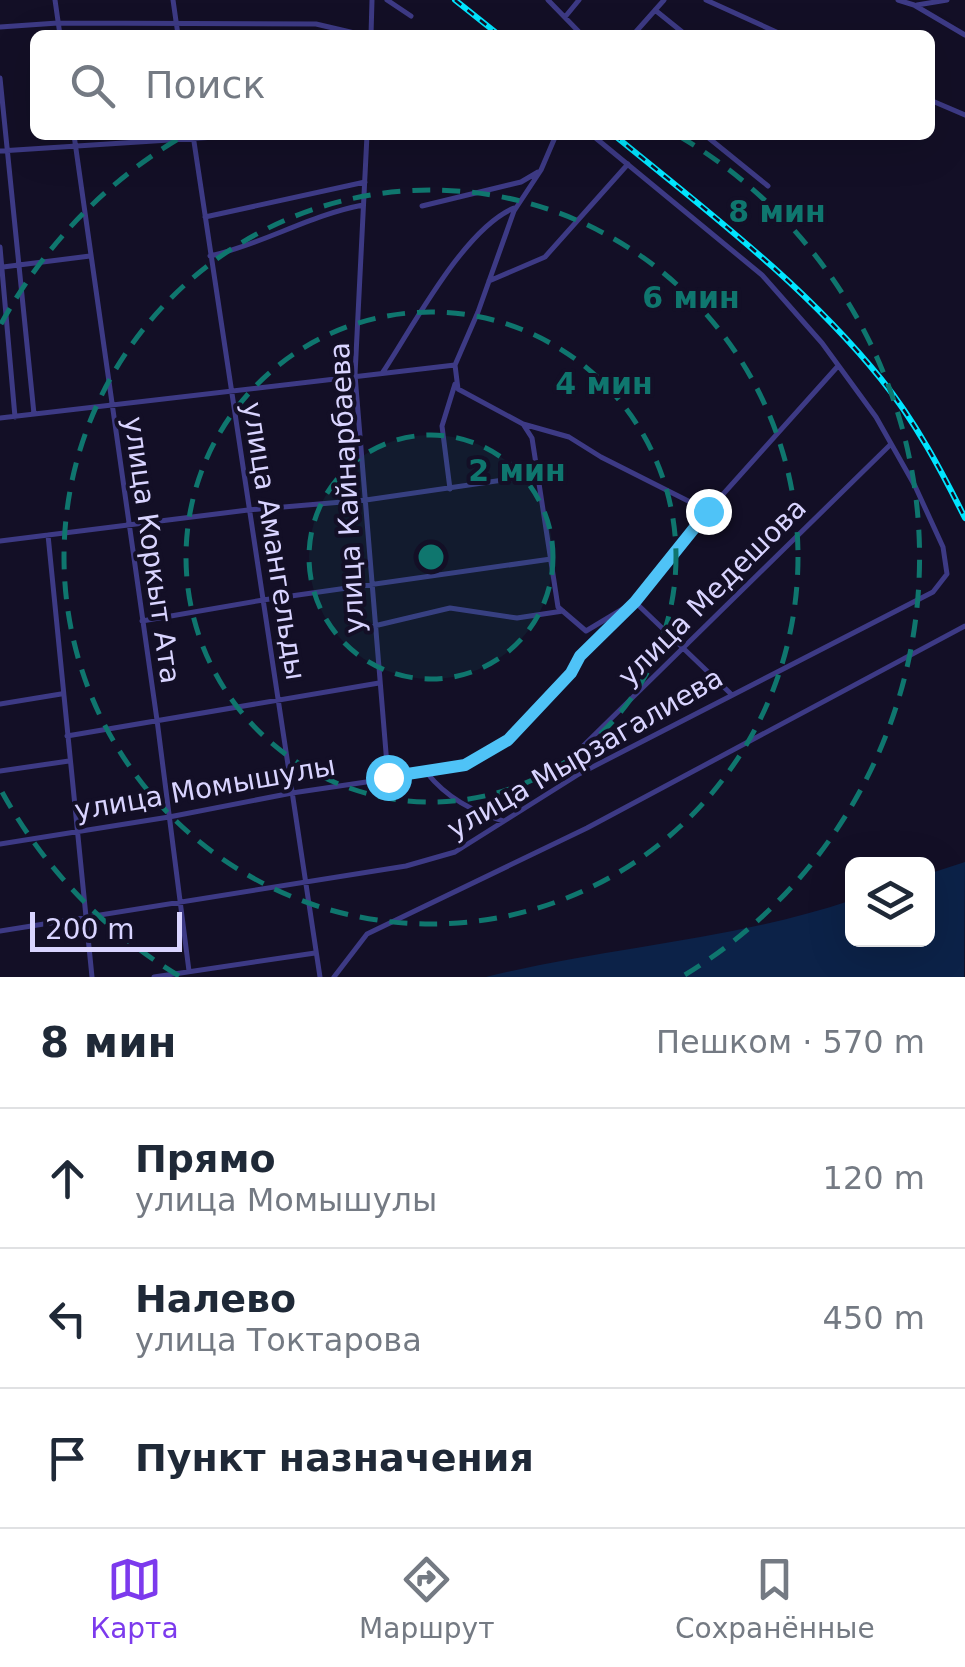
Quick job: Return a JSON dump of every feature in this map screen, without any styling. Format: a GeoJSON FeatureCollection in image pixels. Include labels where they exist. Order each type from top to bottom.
{"type":"FeatureCollection","features":[{"type":"Feature","properties":{"kind":"street"},"geometry":{"type":"LineString","coordinates":[[55,0],[59,30]]}},
{"type":"Feature","properties":{"kind":"street"},"geometry":{"type":"LineString","coordinates":[[172,0],[177,30]]}},
{"type":"Feature","properties":{"kind":"street"},"geometry":{"type":"LineString","coordinates":[[372,0],[372,30]]}},
{"type":"Feature","properties":{"kind":"street"},"geometry":{"type":"LineString","coordinates":[[386,0],[411,16]]}},
{"type":"Feature","properties":{"kind":"street"},"geometry":{"type":"LineString","coordinates":[[548,0],[577,30]]}},
{"type":"Feature","properties":{"kind":"street"},"geometry":{"type":"LineString","coordinates":[[565,17],[579,0]]}},
{"type":"Feature","properties":{"kind":"street"},"geometry":{"type":"LineString","coordinates":[[637,30],[664,0]]}},
{"type":"Feature","properties":{"kind":"street"},"geometry":{"type":"LineString","coordinates":[[706,0],[773,30]]}},
{"type":"Feature","properties":{"kind":"street"},"geometry":{"type":"LineString","coordinates":[[898,0],[965,34]]}},
{"type":"Feature","properties":{"kind":"street"},"geometry":{"type":"LineString","coordinates":[[914,6],[947,0]]}},
{"type":"Feature","properties":{"kind":"street"},"geometry":{"type":"LineString","coordinates":[[655,10],[680,30]]}},
{"type":"Feature","properties":{"kind":"street"},"geometry":{"type":"LineString","coordinates":[[0,26],[316,24],[342,30]]}},
{"type":"Feature","properties":{"kind":"street"},"geometry":{"type":"LineString","coordinates":[[0,78],[34,414]]}},
{"type":"Feature","properties":{"kind":"street"},"geometry":{"type":"LineString","coordinates":[[935,102],[965,115]]}},
{"type":"Feature","properties":{"kind":"street","name":"улица Коркыт Ата"},"geometry":{"type":"LineString","coordinates":[[74,140],[189,971]]}},
{"type":"Feature","properties":{"kind":"street"},"geometry":{"type":"LineString","coordinates":[[0,150],[146,140]]}},
{"type":"Feature","properties":{"kind":"street","name":"улица Амангельды"},"geometry":{"type":"LineString","coordinates":[[194,140],[320,977]]}},
{"type":"Feature","properties":{"kind":"street","name":"улица Кайнарбаева"},"geometry":{"type":"LineString","coordinates":[[367,140],[355,375],[388,777]]}},
{"type":"Feature","properties":{"kind":"street"},"geometry":{"type":"LineString","coordinates":[[554,140],[541,170],[517,206],[455,364],[458,389],[523,424],[569,437],[601,458],[708,511]]}},
{"type":"Feature","properties":{"kind":"street"},"geometry":{"type":"LineString","coordinates":[[598,140],[762,275],[838,365],[891,444]]}},
{"type":"Feature","properties":{"kind":"street"},"geometry":{"type":"LineString","coordinates":[[711,140],[768,186]]}},
{"type":"Feature","properties":{"kind":"street"},"geometry":{"type":"LineString","coordinates":[[489,281],[545,257],[628,164]]}},
{"type":"Feature","properties":{"kind":"street"},"geometry":{"type":"LineString","coordinates":[[422,206],[521,182],[541,170]]}},
{"type":"Feature","properties":{"kind":"street"},"geometry":{"type":"LineString","coordinates":[[205,217],[365,182]]}},
{"type":"Feature","properties":{"kind":"street"},"geometry":{"type":"LineString","coordinates":[[210,256],[249,247],[325,214],[364,205]]}},
{"type":"Feature","properties":{"kind":"street"},"geometry":{"type":"LineString","coordinates":[[382,372],[472,238],[497,215],[517,206]]}},
{"type":"Feature","properties":{"kind":"street"},"geometry":{"type":"LineString","coordinates":[[0,247],[15,417]]}},
{"type":"Feature","properties":{"kind":"street"},"geometry":{"type":"LineString","coordinates":[[1,267],[90,256]]}},
{"type":"Feature","properties":{"kind":"street"},"geometry":{"type":"LineString","coordinates":[[0,418],[455,364]]}},
{"type":"Feature","properties":{"kind":"street"},"geometry":{"type":"LineString","coordinates":[[523,424],[532,438],[558,607],[586,632],[635,602],[708,511],[838,365]]}},
{"type":"Feature","properties":{"kind":"street"},"geometry":{"type":"LineString","coordinates":[[450,489],[442,426],[456,382]]}},
{"type":"Feature","properties":{"kind":"street","name":"улица Мырзагалиева"},"geometry":{"type":"LineString","coordinates":[[1,931],[406,866],[454,852],[579,774],[730,693],[934,592],[947,574],[943,547],[891,444]]}},
{"type":"Feature","properties":{"kind":"street","name":"улица Медешова"},"geometry":{"type":"LineString","coordinates":[[579,774],[578,751],[891,444]]}},
{"type":"Feature","properties":{"kind":"street"},"geometry":{"type":"LineString","coordinates":[[0,541],[248,510],[366,500],[538,475]]}},
{"type":"Feature","properties":{"kind":"street"},"geometry":{"type":"LineString","coordinates":[[48,536],[92,977]]}},
{"type":"Feature","properties":{"kind":"street"},"geometry":{"type":"LineString","coordinates":[[142,621],[551,558]]}},
{"type":"Feature","properties":{"kind":"street"},"geometry":{"type":"LineString","coordinates":[[635,602],[730,693]]}},
{"type":"Feature","properties":{"kind":"street","name":"улица Момышулы"},"geometry":{"type":"LineString","coordinates":[[0,844],[170,817],[292,792],[426,773],[476,761],[508,740],[571,673],[580,656],[635,602]]}},
{"type":"Feature","properties":{"kind":"street"},"geometry":{"type":"LineString","coordinates":[[374,626],[450,608],[517,618],[563,611]]}},
{"type":"Feature","properties":{"kind":"street"},"geometry":{"type":"LineString","coordinates":[[334,977],[367,934],[587,828],[965,626]]}},
{"type":"Feature","properties":{"kind":"street"},"geometry":{"type":"LineString","coordinates":[[67,736],[380,683]]}},
{"type":"Feature","properties":{"kind":"street"},"geometry":{"type":"LineString","coordinates":[[0,704],[62,694]]}},
{"type":"Feature","properties":{"kind":"street"},"geometry":{"type":"LineString","coordinates":[[0,771],[69,761]]}},
{"type":"Feature","properties":{"kind":"street"},"geometry":{"type":"LineString","coordinates":[[426,773],[440,790],[475,812],[504,821]]}},
{"type":"Feature","properties":{"kind":"street"},"geometry":{"type":"LineString","coordinates":[[154,977],[316,952]]}},
{"type":"Feature","properties":{"kind":"water"},"geometry":{"type":"Polygon","coordinates":[[[965,862],[964,977],[486,977],[762,925],[845,902],[845,947],[935,947],[935,872],[965,862]]]}},
{"type":"Feature","properties":{"kind":"railway"},"geometry":{"type":"LineString","coordinates":[[455,0],[493,30]]}},
{"type":"Feature","properties":{"kind":"railway"},"geometry":{"type":"LineString","coordinates":[[620,140],[754,250],[851,344],[905,412],[965,518]]}},
{"type":"Feature","properties":{"kind":"route"},"geometry":{"type":"LineString","coordinates":[[388,777],[465,765],[508,740],[571,673],[580,656],[635,602],[708,511]]}}]}
